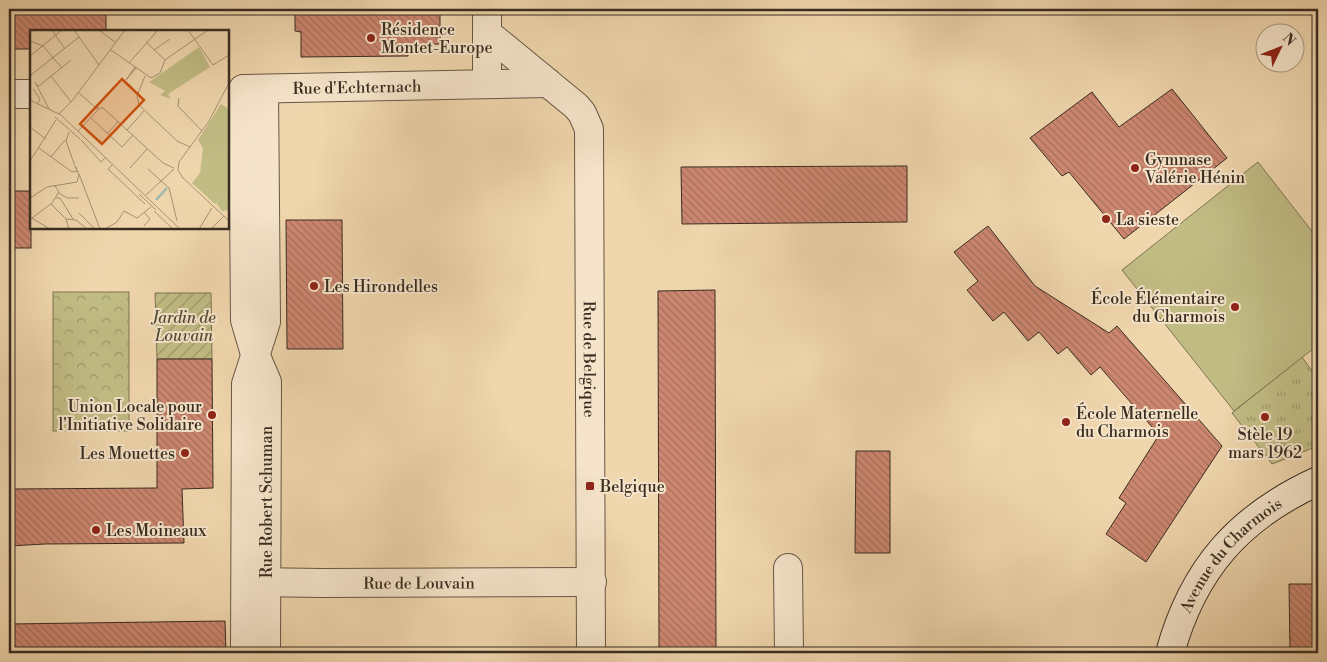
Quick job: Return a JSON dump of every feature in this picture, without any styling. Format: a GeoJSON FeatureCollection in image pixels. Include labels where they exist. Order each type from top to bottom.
{"type":"FeatureCollection","features":[{"type":"Feature","properties":{"kind":"street","name":"Rue de Belgique"},"geometry":{"type":"LineString","coordinates":[[487,21],[548,82],[576,106],[590,129],[591,653]]}},
{"type":"Feature","properties":{"kind":"street"},"geometry":{"type":"LineString","coordinates":[[487,21],[487,84],[548,82]]}},
{"type":"Feature","properties":{"kind":"street","name":"Rue d'Echternach"},"geometry":{"type":"LineString","coordinates":[[245,89],[487,84]]}},
{"type":"Feature","properties":{"kind":"street","name":"Rue Robert Schuman"},"geometry":{"type":"LineString","coordinates":[[245,89],[244,320],[255,354],[246,384],[256,582],[266,653]]}},
{"type":"Feature","properties":{"kind":"street"},"geometry":{"type":"LineString","coordinates":[[9,94],[30,94]]}},
{"type":"Feature","properties":{"kind":"street","name":"Avenue du Charmois"},"geometry":{"type":"LineString","coordinates":[[1170,653],[1181,618],[1200,581],[1218,554],[1262,512],[1318,480]]}},
{"type":"Feature","properties":{"kind":"street"},"geometry":{"type":"LineString","coordinates":[[788,568],[789,653]]}},
{"type":"Feature","properties":{"kind":"street","name":"Rue de Louvain"},"geometry":{"type":"LineString","coordinates":[[256,582],[592,582]]}},
{"type":"Feature","properties":{"kind":"street","name":"Rue Robert Schuman"},"geometry":{"type":"LineString","coordinates":[[245,653],[256,582]]}},
{"type":"Feature","properties":{"kind":"green space","name":"École Élémentaire du Charmois"},"geometry":{"type":"Polygon","coordinates":[[[1258,162],[1318,239],[1318,345],[1234,411],[1122,270],[1258,162]]]}},
{"type":"Feature","properties":{"kind":"green space"},"geometry":{"type":"Polygon","coordinates":[[[53,292],[129,292],[129,431],[53,431],[53,292]]]}},
{"type":"Feature","properties":{"kind":"green space","name":"Jardin de Louvain"},"geometry":{"type":"Polygon","coordinates":[[[155,293],[211,293],[212,359],[157,359],[155,293]]]}},
{"type":"Feature","properties":{"kind":"green space"},"geometry":{"type":"Polygon","coordinates":[[[1302,357],[1317,378],[1315,389],[1318,401],[1318,446],[1272,464],[1232,413],[1302,357]]]}},
{"type":"Feature","properties":{"kind":"building"},"geometry":{"type":"Polygon","coordinates":[[[9,9],[106,9],[106,30],[30,30],[30,49],[9,49],[9,9]]]}},
{"type":"Feature","properties":{"kind":"building","name":"Résidence Montet-Europe"},"geometry":{"type":"Polygon","coordinates":[[[295,9],[440,9],[440,44],[408,45],[408,56],[301,57],[301,32],[295,31],[295,9]]]}},
{"type":"Feature","properties":{"kind":"building","name":"Gymnase Valérie Hénin"},"geometry":{"type":"Polygon","coordinates":[[[1172,89],[1227,158],[1124,239],[1069,172],[1062,176],[1030,138],[1092,92],[1119,127],[1172,89]]]}},
{"type":"Feature","properties":{"kind":"building"},"geometry":{"type":"Polygon","coordinates":[[[907,166],[907,222],[682,224],[681,167],[907,166]]]}},
{"type":"Feature","properties":{"kind":"building"},"geometry":{"type":"Polygon","coordinates":[[[9,191],[30,191],[31,248],[9,248],[9,191]]]}},
{"type":"Feature","properties":{"kind":"building","name":"Les Hirondelles"},"geometry":{"type":"Polygon","coordinates":[[[286,220],[342,220],[343,349],[287,349],[286,220]]]}},
{"type":"Feature","properties":{"kind":"building"},"geometry":{"type":"Polygon","coordinates":[[[988,226],[1035,286],[1109,333],[1117,326],[1222,446],[1146,562],[1106,534],[1126,503],[1119,498],[1159,435],[1100,367],[1091,375],[1067,347],[1058,354],[1039,332],[1028,341],[1004,312],[993,321],[967,290],[978,281],[954,252],[988,226]]]}},
{"type":"Feature","properties":{"kind":"building"},"geometry":{"type":"Polygon","coordinates":[[[715,290],[716,653],[659,653],[658,291],[715,290]]]}},
{"type":"Feature","properties":{"kind":"building"},"geometry":{"type":"Polygon","coordinates":[[[157,359],[212,359],[213,488],[182,489],[184,543],[9,546],[9,489],[157,488],[157,359]]]}},
{"type":"Feature","properties":{"kind":"building"},"geometry":{"type":"Polygon","coordinates":[[[856,451],[890,451],[890,553],[855,553],[856,451]]]}},
{"type":"Feature","properties":{"kind":"building"},"geometry":{"type":"Polygon","coordinates":[[[1289,584],[1318,584],[1318,653],[1290,653],[1289,584]]]}},
{"type":"Feature","properties":{"kind":"building"},"geometry":{"type":"Polygon","coordinates":[[[225,621],[226,653],[9,653],[9,624],[225,621]]]}},
{"type":"Feature","properties":{"kind":"place","name":"Résidence Montet-Europe"},"geometry":{"type":"Point","coordinates":[371,38]}},
{"type":"Feature","properties":{"kind":"place","name":"Gymnase Valérie Hénin"},"geometry":{"type":"Point","coordinates":[1135,168]}},
{"type":"Feature","properties":{"kind":"place","name":"La sieste"},"geometry":{"type":"Point","coordinates":[1106,219]}},
{"type":"Feature","properties":{"kind":"place","name":"Les Hirondelles"},"geometry":{"type":"Point","coordinates":[314,286]}},
{"type":"Feature","properties":{"kind":"place","name":"École Élémentaire du Charmois"},"geometry":{"type":"Point","coordinates":[1235,307]}},
{"type":"Feature","properties":{"kind":"place","name":"Union Locale pour l'Initiative Solidaire"},"geometry":{"type":"Point","coordinates":[212,415]}},
{"type":"Feature","properties":{"kind":"place","name":"Stèle 19 mars 1962"},"geometry":{"type":"Point","coordinates":[1265,417]}},
{"type":"Feature","properties":{"kind":"place","name":"École Maternelle du Charmois"},"geometry":{"type":"Point","coordinates":[1066,422]}},
{"type":"Feature","properties":{"kind":"place","name":"Les Mouettes"},"geometry":{"type":"Point","coordinates":[185,453]}},
{"type":"Feature","properties":{"kind":"place","name":"Belgique"},"geometry":{"type":"Point","coordinates":[590,486]}},
{"type":"Feature","properties":{"kind":"place","name":"Les Moineaux"},"geometry":{"type":"Point","coordinates":[96,530]}}]}
